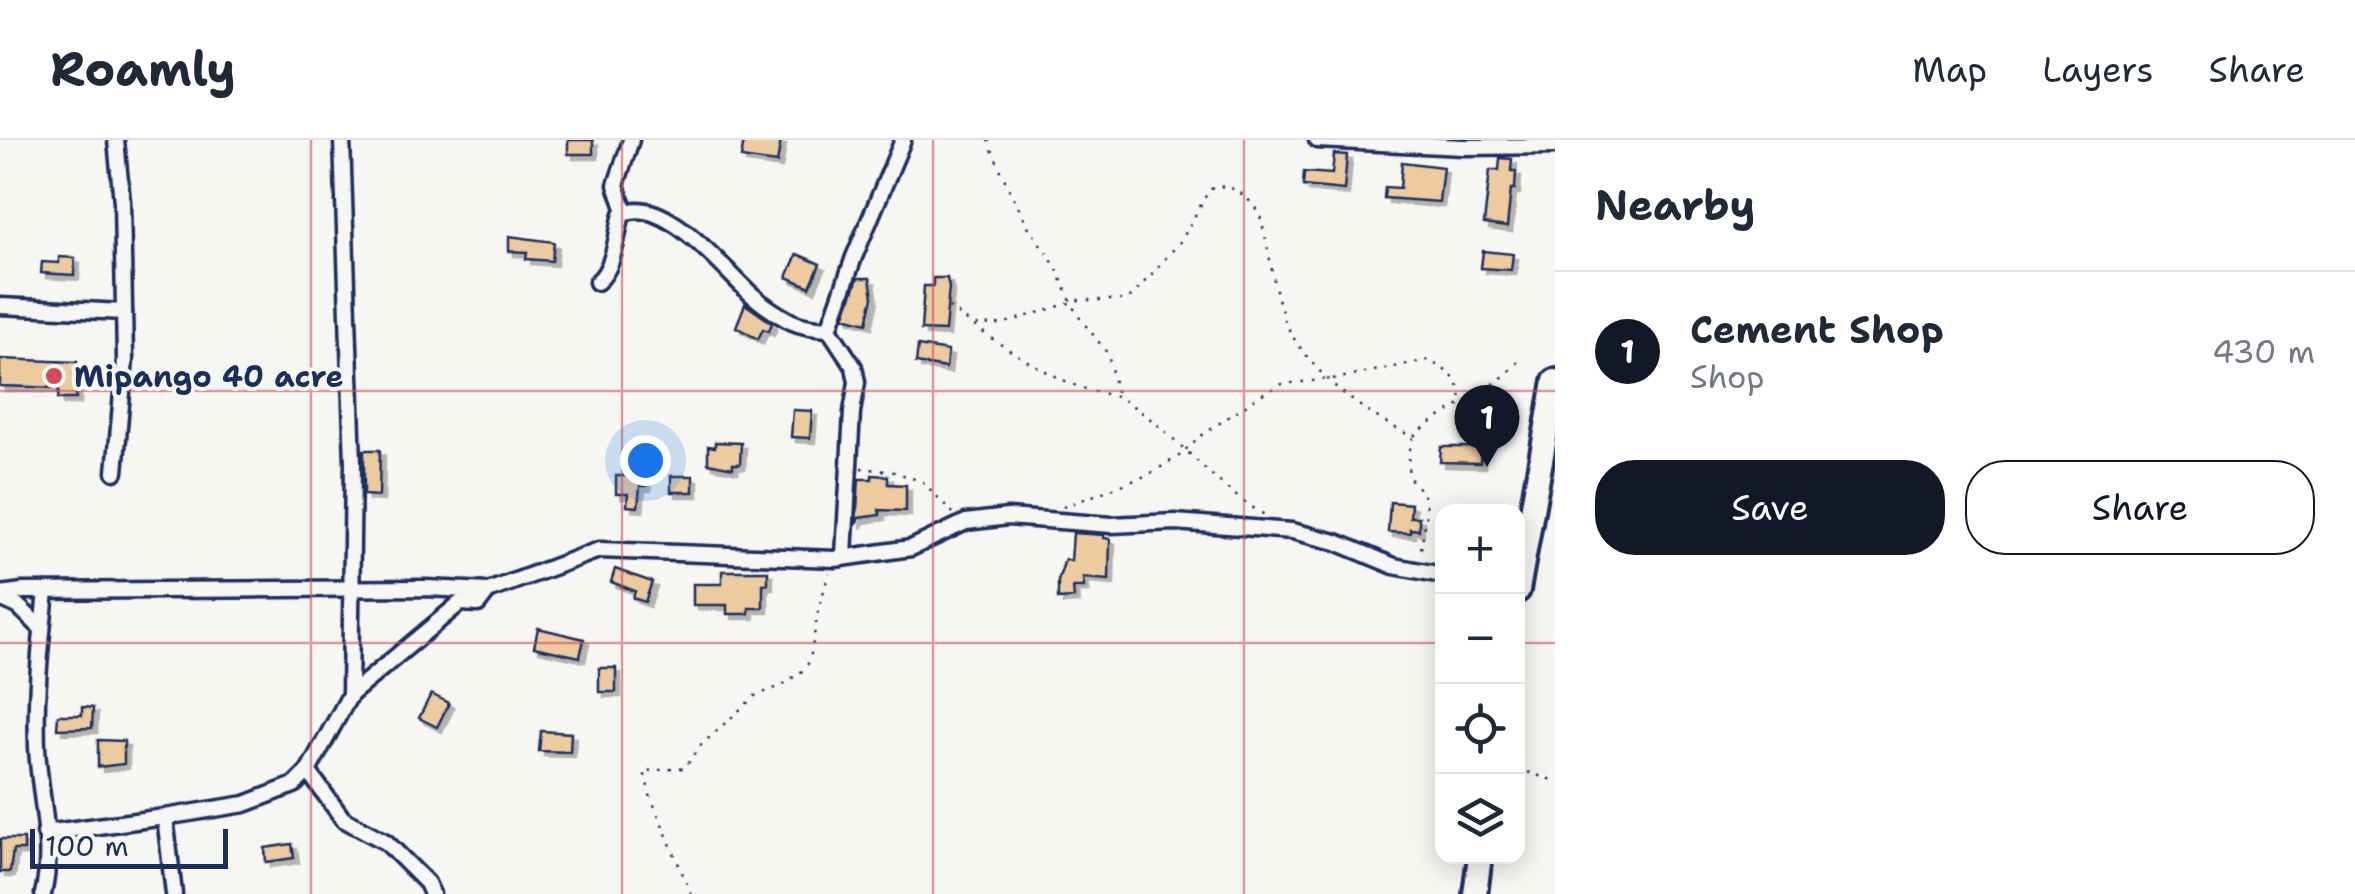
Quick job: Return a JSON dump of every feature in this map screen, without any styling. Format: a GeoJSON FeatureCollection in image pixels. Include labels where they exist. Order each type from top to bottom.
{"type":"FeatureCollection","features":[{"type":"Feature","properties":{"kind":"highway"},"geometry":{"type":"LineString","coordinates":[[1525,550],[1555,380]]}},
{"type":"Feature","properties":{"kind":"highway"},"geometry":{"type":"LineString","coordinates":[[1474,894],[1479,864]]}},
{"type":"Feature","properties":{"kind":"street"},"geometry":{"type":"LineString","coordinates":[[115,472],[125,359],[116,140]]}},
{"type":"Feature","properties":{"kind":"street"},"geometry":{"type":"LineString","coordinates":[[342,140],[353,463],[350,695]]}},
{"type":"Feature","properties":{"kind":"street"},"geometry":{"type":"LineString","coordinates":[[597,282],[605,276],[625,211],[616,185],[630,140]]}},
{"type":"Feature","properties":{"kind":"street"},"geometry":{"type":"LineString","coordinates":[[829,329],[854,256],[903,140]]}},
{"type":"Feature","properties":{"kind":"street"},"geometry":{"type":"LineString","coordinates":[[1317,140],[1463,147],[1555,146]]}},
{"type":"Feature","properties":{"kind":"street"},"geometry":{"type":"LineString","coordinates":[[625,211],[666,219],[714,256],[751,294],[788,320],[829,329]]}},
{"type":"Feature","properties":{"kind":"street"},"geometry":{"type":"LineString","coordinates":[[0,306],[124,312]]}},
{"type":"Feature","properties":{"kind":"street"},"geometry":{"type":"LineString","coordinates":[[829,329],[856,372],[851,468],[840,557]]}},
{"type":"Feature","properties":{"kind":"street"},"geometry":{"type":"LineString","coordinates":[[0,596],[46,591],[488,591],[599,550],[840,557],[910,548],[973,521],[1008,517],[1111,525],[1175,522],[1292,531],[1336,542],[1394,566],[1435,574]]}},
{"type":"Feature","properties":{"kind":"street"},"geometry":{"type":"LineString","coordinates":[[43,894],[46,834],[37,737],[46,591]]}},
{"type":"Feature","properties":{"kind":"street"},"geometry":{"type":"LineString","coordinates":[[46,834],[245,804],[294,785],[308,771],[350,695],[438,619],[460,604],[478,604],[488,591]]}},
{"type":"Feature","properties":{"kind":"street"},"geometry":{"type":"LineString","coordinates":[[0,596],[18,606],[42,629]]}},
{"type":"Feature","properties":{"kind":"street"},"geometry":{"type":"LineString","coordinates":[[308,771],[344,820],[386,842],[427,882],[432,894]]}},
{"type":"Feature","properties":{"kind":"street"},"geometry":{"type":"LineString","coordinates":[[165,818],[174,894]]}},
{"type":"Feature","properties":{"kind":"path"},"geometry":{"type":"LineString","coordinates":[[988,140],[1028,226],[1056,267],[1082,323],[1108,354],[1118,398]]}},
{"type":"Feature","properties":{"kind":"path"},"geometry":{"type":"LineString","coordinates":[[976,325],[1002,324],[1086,299],[1122,300],[1132,296],[1181,241],[1209,190],[1214,186],[1234,188],[1260,215],[1287,326],[1327,380],[1350,401],[1413,437]]}},
{"type":"Feature","properties":{"kind":"path"},"geometry":{"type":"LineString","coordinates":[[949,307],[1018,356],[1082,389],[1118,398],[1162,428],[1248,506],[1292,531]]}},
{"type":"Feature","properties":{"kind":"path"},"geometry":{"type":"LineString","coordinates":[[1060,508],[1148,474],[1260,395],[1292,381],[1327,380],[1428,360],[1460,385],[1460,405]]}},
{"type":"Feature","properties":{"kind":"path"},"geometry":{"type":"LineString","coordinates":[[1416,570],[1421,562],[1427,511],[1422,490],[1410,483],[1408,476],[1413,437],[1445,412],[1490,387],[1518,362]]}},
{"type":"Feature","properties":{"kind":"path"},"geometry":{"type":"LineString","coordinates":[[851,468],[914,478],[929,486],[954,514],[973,521]]}},
{"type":"Feature","properties":{"kind":"path"},"geometry":{"type":"LineString","coordinates":[[691,894],[644,770],[685,768],[699,747],[756,696],[781,686],[805,669],[824,586],[840,557]]}},
{"type":"Feature","properties":{"kind":"path"},"geometry":{"type":"LineString","coordinates":[[1525,771],[1555,781]]}},
{"type":"Feature","properties":{"kind":"building"},"geometry":{"type":"Polygon","coordinates":[[[568,140],[593,140],[593,154],[568,154],[568,140]]]}},
{"type":"Feature","properties":{"kind":"building"},"geometry":{"type":"Polygon","coordinates":[[[744,140],[781,140],[777,163],[741,158],[744,140]]]}},
{"type":"Feature","properties":{"kind":"building"},"geometry":{"type":"Polygon","coordinates":[[[1334,154],[1347,155],[1344,190],[1303,186],[1304,172],[1332,174],[1334,154]]]}},
{"type":"Feature","properties":{"kind":"building"},"geometry":{"type":"Polygon","coordinates":[[[1500,158],[1512,159],[1511,171],[1516,171],[1507,227],[1484,224],[1490,170],[1499,170],[1500,158]]]}},
{"type":"Feature","properties":{"kind":"building"},"geometry":{"type":"Polygon","coordinates":[[[1402,162],[1443,167],[1439,202],[1384,198],[1385,187],[1400,188],[1402,162]]]}},
{"type":"Feature","properties":{"kind":"building"},"geometry":{"type":"Polygon","coordinates":[[[509,236],[554,242],[552,261],[526,259],[527,252],[509,251],[509,236]]]}},
{"type":"Feature","properties":{"kind":"building"},"geometry":{"type":"Polygon","coordinates":[[[1483,251],[1513,254],[1511,270],[1481,268],[1483,251]]]}},
{"type":"Feature","properties":{"kind":"building"},"geometry":{"type":"Polygon","coordinates":[[[797,254],[820,264],[810,287],[787,277],[797,254]]]}},
{"type":"Feature","properties":{"kind":"building"},"geometry":{"type":"Polygon","coordinates":[[[59,257],[75,258],[74,275],[41,273],[42,262],[59,263],[59,257]]]}},
{"type":"Feature","properties":{"kind":"building"},"geometry":{"type":"Polygon","coordinates":[[[858,278],[870,278],[873,297],[867,323],[844,317],[858,278]]]}},
{"type":"Feature","properties":{"kind":"building"},"geometry":{"type":"Polygon","coordinates":[[[933,278],[947,278],[945,331],[921,330],[924,286],[933,286],[933,278]]]}},
{"type":"Feature","properties":{"kind":"building"},"geometry":{"type":"Polygon","coordinates":[[[745,304],[772,323],[769,331],[763,329],[758,339],[736,327],[745,304]]]}},
{"type":"Feature","properties":{"kind":"building"},"geometry":{"type":"Polygon","coordinates":[[[918,346],[948,351],[946,368],[916,363],[918,346]]]}},
{"type":"Feature","properties":{"kind":"building"},"geometry":{"type":"Polygon","coordinates":[[[0,359],[77,362],[76,399],[58,399],[59,388],[0,386],[0,359]]]}},
{"type":"Feature","properties":{"kind":"building"},"geometry":{"type":"Polygon","coordinates":[[[793,410],[812,411],[810,438],[791,437],[793,410]]]}},
{"type":"Feature","properties":{"kind":"building"},"geometry":{"type":"Polygon","coordinates":[[[715,442],[741,443],[740,464],[733,464],[733,468],[708,463],[708,446],[715,447],[715,442]]]}},
{"type":"Feature","properties":{"kind":"building"},"geometry":{"type":"Polygon","coordinates":[[[1441,447],[1481,447],[1480,463],[1440,462],[1441,447]]]}},
{"type":"Feature","properties":{"kind":"building"},"geometry":{"type":"Polygon","coordinates":[[[364,450],[380,450],[379,496],[364,495],[364,450]]]}},
{"type":"Feature","properties":{"kind":"building"},"geometry":{"type":"Polygon","coordinates":[[[872,475],[888,476],[888,484],[906,485],[906,511],[879,510],[880,515],[859,518],[856,523],[859,479],[872,479],[872,475]]]}},
{"type":"Feature","properties":{"kind":"building"},"geometry":{"type":"Polygon","coordinates":[[[616,476],[646,476],[646,486],[640,486],[638,507],[627,506],[628,494],[616,494],[616,476]]]}},
{"type":"Feature","properties":{"kind":"building"},"geometry":{"type":"Polygon","coordinates":[[[671,476],[693,476],[693,492],[671,492],[671,476]]]}},
{"type":"Feature","properties":{"kind":"building"},"geometry":{"type":"Polygon","coordinates":[[[1390,502],[1411,504],[1410,517],[1419,517],[1419,530],[1388,532],[1390,502]]]}},
{"type":"Feature","properties":{"kind":"building"},"geometry":{"type":"Polygon","coordinates":[[[1073,533],[1110,539],[1109,580],[1083,578],[1084,587],[1073,587],[1074,598],[1058,599],[1058,581],[1065,559],[1071,561],[1073,533]]]}},
{"type":"Feature","properties":{"kind":"building"},"geometry":{"type":"Polygon","coordinates":[[[615,569],[652,582],[645,602],[633,598],[635,591],[611,582],[615,569]]]}},
{"type":"Feature","properties":{"kind":"building"},"geometry":{"type":"Polygon","coordinates":[[[722,571],[768,571],[768,584],[763,584],[763,608],[749,608],[749,614],[727,614],[727,605],[693,605],[693,584],[722,584],[722,571]]]}},
{"type":"Feature","properties":{"kind":"building"},"geometry":{"type":"Polygon","coordinates":[[[538,628],[584,639],[580,657],[534,647],[538,628]]]}},
{"type":"Feature","properties":{"kind":"building"},"geometry":{"type":"Polygon","coordinates":[[[599,668],[616,668],[616,692],[599,692],[599,668]]]}},
{"type":"Feature","properties":{"kind":"building"},"geometry":{"type":"Polygon","coordinates":[[[431,694],[449,703],[437,727],[419,718],[431,694]]]}},
{"type":"Feature","properties":{"kind":"building"},"geometry":{"type":"Polygon","coordinates":[[[82,707],[93,708],[92,728],[57,729],[58,715],[82,715],[82,707]]]}},
{"type":"Feature","properties":{"kind":"building"},"geometry":{"type":"Polygon","coordinates":[[[541,731],[571,733],[570,752],[539,751],[541,731]]]}},
{"type":"Feature","properties":{"kind":"building"},"geometry":{"type":"Polygon","coordinates":[[[98,740],[124,741],[124,764],[98,767],[98,740]]]}},
{"type":"Feature","properties":{"kind":"building"},"geometry":{"type":"Polygon","coordinates":[[[0,839],[24,839],[24,850],[13,850],[10,872],[0,872],[0,839]]]}},
{"type":"Feature","properties":{"kind":"building"},"geometry":{"type":"Polygon","coordinates":[[[292,844],[294,858],[266,862],[265,848],[292,844]]]}},
{"type":"Feature","properties":{"kind":"place","name":"Mipango 40 acre"},"geometry":{"type":"Point","coordinates":[54,376]}},
{"type":"Feature","properties":{"kind":"place","name":"Cement Shop"},"geometry":{"type":"Point","coordinates":[1487,467]}}]}
